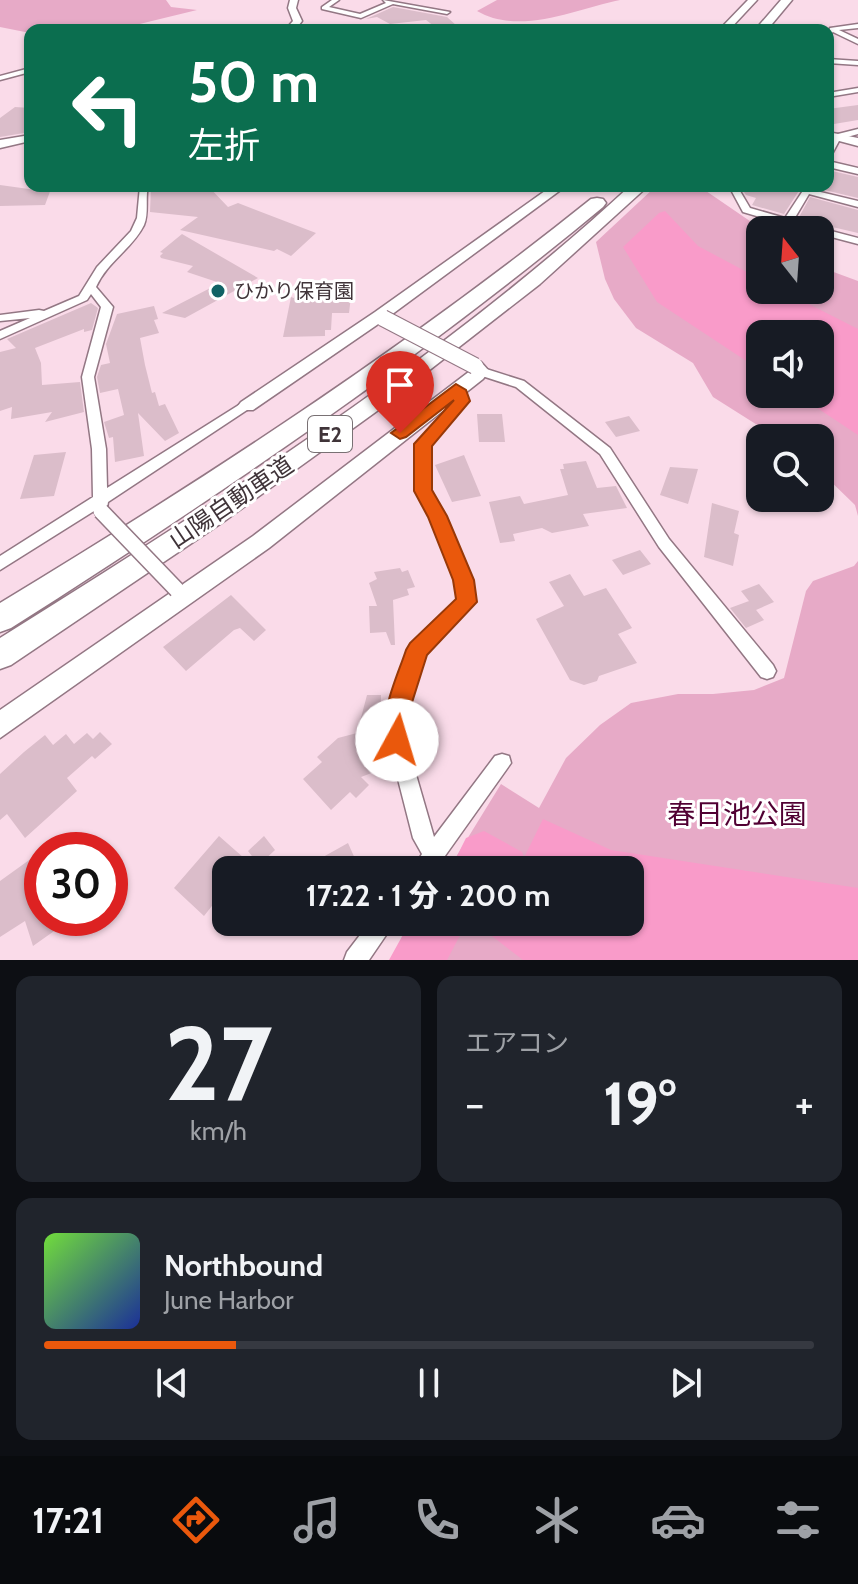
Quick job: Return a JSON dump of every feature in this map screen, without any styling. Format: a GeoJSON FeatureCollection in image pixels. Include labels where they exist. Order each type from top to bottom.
{"type":"FeatureCollection","features":[{"type":"Feature","properties":{"kind":"highway"},"geometry":{"type":"LineString","coordinates":[[766,24],[787,0]]}},
{"type":"Feature","properties":{"kind":"highway"},"geometry":{"type":"LineString","coordinates":[[784,24],[803,0]]}},
{"type":"Feature","properties":{"kind":"highway","name":"山陽自動車道"},"geometry":{"type":"LineString","coordinates":[[0,619],[120,545],[366,380],[507,276],[610,192]]}},
{"type":"Feature","properties":{"kind":"highway","name":"山陽自動車道"},"geometry":{"type":"LineString","coordinates":[[0,655],[127,573],[387,392],[539,275],[633,192]]}},
{"type":"Feature","properties":{"kind":"street"},"geometry":{"type":"LineString","coordinates":[[294,0],[292,8],[298,21],[295,24]]}},
{"type":"Feature","properties":{"kind":"street"},"geometry":{"type":"LineString","coordinates":[[336,0],[324,8],[361,16],[393,2]]}},
{"type":"Feature","properties":{"kind":"street"},"geometry":{"type":"LineString","coordinates":[[381,0],[447,12]]}},
{"type":"Feature","properties":{"kind":"street"},"geometry":{"type":"LineString","coordinates":[[422,7],[437,0]]}},
{"type":"Feature","properties":{"kind":"street"},"geometry":{"type":"LineString","coordinates":[[730,24],[753,0]]}},
{"type":"Feature","properties":{"kind":"street"},"geometry":{"type":"LineString","coordinates":[[834,30],[858,26]]}},
{"type":"Feature","properties":{"kind":"street"},"geometry":{"type":"LineString","coordinates":[[834,33],[858,42]]}},
{"type":"Feature","properties":{"kind":"street"},"geometry":{"type":"LineString","coordinates":[[834,61],[858,63]]}},
{"type":"Feature","properties":{"kind":"street"},"geometry":{"type":"LineString","coordinates":[[0,78],[24,72]]}},
{"type":"Feature","properties":{"kind":"street"},"geometry":{"type":"LineString","coordinates":[[834,94],[858,90]]}},
{"type":"Feature","properties":{"kind":"street"},"geometry":{"type":"LineString","coordinates":[[834,136],[858,131]]}},
{"type":"Feature","properties":{"kind":"street"},"geometry":{"type":"LineString","coordinates":[[834,136],[858,142]]}},
{"type":"Feature","properties":{"kind":"street"},"geometry":{"type":"LineString","coordinates":[[0,144],[24,139]]}},
{"type":"Feature","properties":{"kind":"street"},"geometry":{"type":"LineString","coordinates":[[834,165],[858,171]]}},
{"type":"Feature","properties":{"kind":"street"},"geometry":{"type":"LineString","coordinates":[[0,335],[83,298],[95,276],[142,219],[141,192]]}},
{"type":"Feature","properties":{"kind":"street"},"geometry":{"type":"LineString","coordinates":[[0,564],[101,506],[382,316],[552,192]]}},
{"type":"Feature","properties":{"kind":"street"},"geometry":{"type":"LineString","coordinates":[[736,192],[746,210],[765,216]]}},
{"type":"Feature","properties":{"kind":"street"},"geometry":{"type":"LineString","coordinates":[[791,216],[806,192]]}},
{"type":"Feature","properties":{"kind":"street"},"geometry":{"type":"LineString","coordinates":[[821,192],[858,204]]}},
{"type":"Feature","properties":{"kind":"street"},"geometry":{"type":"LineString","coordinates":[[834,235],[858,241]]}},
{"type":"Feature","properties":{"kind":"street"},"geometry":{"type":"LineString","coordinates":[[91,287],[107,307],[88,377],[99,449],[101,506],[181,594]]}},
{"type":"Feature","properties":{"kind":"street"},"geometry":{"type":"LineString","coordinates":[[0,318],[50,311]]}},
{"type":"Feature","properties":{"kind":"street"},"geometry":{"type":"LineString","coordinates":[[382,316],[477,368],[520,384],[605,451],[664,543],[767,671]]}},
{"type":"Feature","properties":{"kind":"street"},"geometry":{"type":"LineString","coordinates":[[0,725],[181,594],[261,542],[456,390],[477,368]]}},
{"type":"Feature","properties":{"kind":"street"},"geometry":{"type":"LineString","coordinates":[[427,856],[397,740],[398,712],[417,650],[466,602],[464,580],[423,491],[423,444],[462,401],[456,390]]}},
{"type":"Feature","properties":{"kind":"street"},"geometry":{"type":"LineString","coordinates":[[432,856],[502,763]]}},
{"type":"Feature","properties":{"kind":"street"},"geometry":{"type":"LineString","coordinates":[[355,960],[373,936]]}},
{"type":"Feature","properties":{"kind":"green space"},"geometry":{"type":"Polygon","coordinates":[[[0,0],[166,0],[171,7],[197,10],[140,24],[24,24],[24,32],[0,27],[0,0]]]}},
{"type":"Feature","properties":{"kind":"green space"},"geometry":{"type":"Polygon","coordinates":[[[497,0],[620,0],[530,21],[494,18],[477,11],[497,0]]]}},
{"type":"Feature","properties":{"kind":"green space"},"geometry":{"type":"Polygon","coordinates":[[[650,192],[707,192],[746,218],[746,304],[834,304],[834,272],[858,281],[858,516],[855,505],[834,485],[834,424],[756,424],[713,397],[693,363],[636,328],[614,299],[605,279],[596,242],[650,192]]]}},
{"type":"Feature","properties":{"kind":"green space","name":"春日池公園"},"geometry":{"type":"Polygon","coordinates":[[[858,561],[858,960],[393,960],[408,936],[644,936],[644,856],[457,856],[501,784],[539,808],[566,758],[600,725],[631,703],[678,694],[754,690],[784,678],[806,591],[813,581],[854,566],[858,561]]]}},
{"type":"Feature","properties":{"kind":"shaded area"},"geometry":{"type":"Polygon","coordinates":[[[665,211],[698,246],[746,272],[746,304],[809,304],[858,329],[858,435],[817,408],[834,408],[834,320],[746,320],[746,361],[657,302],[623,247],[665,211]]]}},
{"type":"Feature","properties":{"kind":"shaded area"},"geometry":{"type":"Polygon","coordinates":[[[543,819],[611,850],[858,888],[858,960],[523,960],[492,936],[644,936],[644,856],[525,856],[543,819]]]}},
{"type":"Feature","properties":{"kind":"building"},"geometry":{"type":"Polygon","coordinates":[[[393,7],[447,17],[455,24],[431,24],[426,20],[390,24],[377,17],[366,19],[393,7]]]}},
{"type":"Feature","properties":{"kind":"building"},"geometry":{"type":"Polygon","coordinates":[[[858,105],[858,120],[834,124],[834,108],[858,105]]]}},
{"type":"Feature","properties":{"kind":"building"},"geometry":{"type":"Polygon","coordinates":[[[15,107],[24,108],[24,133],[0,137],[0,118],[15,107]]]}},
{"type":"Feature","properties":{"kind":"building"},"geometry":{"type":"Polygon","coordinates":[[[834,171],[858,177],[858,198],[833,192],[834,171]]]}},
{"type":"Feature","properties":{"kind":"building"},"geometry":{"type":"Polygon","coordinates":[[[0,185],[24,188],[24,192],[50,192],[45,205],[0,206],[0,185]]]}},
{"type":"Feature","properties":{"kind":"building"},"geometry":{"type":"Polygon","coordinates":[[[151,192],[214,192],[228,207],[238,203],[316,233],[291,256],[277,249],[274,251],[180,230],[198,217],[150,212],[151,192]]]}},
{"type":"Feature","properties":{"kind":"building"},"geometry":{"type":"Polygon","coordinates":[[[744,192],[798,192],[784,214],[752,205],[756,198],[744,192]]]}},
{"type":"Feature","properties":{"kind":"building"},"geometry":{"type":"Polygon","coordinates":[[[810,197],[858,210],[858,233],[834,227],[834,216],[800,216],[810,197]]]}},
{"type":"Feature","properties":{"kind":"building"},"geometry":{"type":"Polygon","coordinates":[[[182,234],[258,278],[185,318],[162,313],[220,283],[187,272],[193,266],[161,258],[163,253],[160,252],[182,234]]]}},
{"type":"Feature","properties":{"kind":"building"},"geometry":{"type":"Polygon","coordinates":[[[352,288],[349,313],[332,313],[331,330],[325,330],[325,336],[283,337],[291,297],[294,298],[296,289],[352,288]]]}},
{"type":"Feature","properties":{"kind":"building"},"geometry":{"type":"Polygon","coordinates":[[[91,303],[98,308],[92,330],[84,332],[84,329],[35,348],[41,363],[42,385],[80,382],[84,412],[45,422],[52,412],[11,419],[12,407],[0,411],[0,352],[16,348],[7,339],[91,303]]]}},
{"type":"Feature","properties":{"kind":"building"},"geometry":{"type":"Polygon","coordinates":[[[154,306],[158,319],[154,320],[159,333],[140,338],[145,365],[152,393],[155,392],[159,406],[165,404],[179,433],[165,441],[138,413],[144,456],[115,462],[113,437],[109,438],[104,422],[124,415],[118,389],[100,393],[97,377],[101,365],[110,363],[106,344],[117,314],[154,306]]]}},
{"type":"Feature","properties":{"kind":"building"},"geometry":{"type":"Polygon","coordinates":[[[477,414],[502,414],[505,442],[479,442],[477,414]]]}},
{"type":"Feature","properties":{"kind":"building"},"geometry":{"type":"Polygon","coordinates":[[[629,416],[640,431],[616,437],[605,422],[629,416]]]}},
{"type":"Feature","properties":{"kind":"building"},"geometry":{"type":"Polygon","coordinates":[[[66,452],[54,496],[20,499],[34,455],[66,452]]]}},
{"type":"Feature","properties":{"kind":"building"},"geometry":{"type":"Polygon","coordinates":[[[464,455],[481,496],[452,502],[435,465],[464,455]]]}},
{"type":"Feature","properties":{"kind":"building"},"geometry":{"type":"Polygon","coordinates":[[[586,461],[597,488],[616,486],[627,508],[583,514],[589,526],[552,533],[542,528],[513,534],[515,541],[500,543],[489,502],[520,496],[524,504],[568,495],[560,469],[564,469],[563,464],[586,461]]]}},
{"type":"Feature","properties":{"kind":"building"},"geometry":{"type":"Polygon","coordinates":[[[670,467],[698,469],[688,504],[660,495],[670,467]]]}},
{"type":"Feature","properties":{"kind":"building"},"geometry":{"type":"Polygon","coordinates":[[[712,503],[739,511],[734,533],[739,535],[733,566],[704,557],[712,503]]]}},
{"type":"Feature","properties":{"kind":"building"},"geometry":{"type":"Polygon","coordinates":[[[640,550],[651,564],[623,575],[612,560],[640,550]]]}},
{"type":"Feature","properties":{"kind":"building"},"geometry":{"type":"Polygon","coordinates":[[[400,568],[402,572],[408,570],[415,587],[407,589],[409,595],[393,600],[395,645],[391,645],[386,632],[370,633],[369,606],[377,606],[369,583],[377,579],[374,572],[400,568]]]}},
{"type":"Feature","properties":{"kind":"building"},"geometry":{"type":"Polygon","coordinates":[[[570,574],[584,596],[606,588],[632,628],[618,634],[637,663],[599,676],[597,681],[584,685],[570,680],[536,619],[564,606],[549,582],[570,574]]]}},
{"type":"Feature","properties":{"kind":"building"},"geometry":{"type":"Polygon","coordinates":[[[759,584],[774,602],[756,610],[741,591],[759,584]]]}},
{"type":"Feature","properties":{"kind":"building"},"geometry":{"type":"Polygon","coordinates":[[[231,595],[266,630],[254,641],[240,628],[234,630],[186,671],[163,647],[231,595]]]}},
{"type":"Feature","properties":{"kind":"building"},"geometry":{"type":"Polygon","coordinates":[[[749,601],[764,620],[746,628],[730,608],[749,601]]]}},
{"type":"Feature","properties":{"kind":"building"},"geometry":{"type":"Polygon","coordinates":[[[367,695],[381,695],[380,739],[390,766],[361,777],[369,785],[356,798],[350,792],[331,810],[303,779],[322,762],[317,757],[338,738],[357,733],[367,695]]]}},
{"type":"Feature","properties":{"kind":"building"},"geometry":{"type":"Polygon","coordinates":[[[100,732],[112,744],[95,759],[92,756],[67,778],[77,791],[32,832],[24,832],[24,837],[7,814],[0,820],[0,774],[24,752],[45,735],[53,745],[66,734],[74,744],[87,733],[93,739],[100,732]]]}},
{"type":"Feature","properties":{"kind":"building"},"geometry":{"type":"Polygon","coordinates":[[[219,836],[242,856],[212,856],[212,906],[204,916],[174,888],[219,836]]]}},
{"type":"Feature","properties":{"kind":"building"},"geometry":{"type":"Polygon","coordinates":[[[264,836],[275,850],[269,856],[252,856],[248,851],[264,836]]]}},
{"type":"Feature","properties":{"kind":"building"},"geometry":{"type":"Polygon","coordinates":[[[348,843],[354,856],[325,856],[348,843]]]}},
{"type":"Feature","properties":{"kind":"building"},"geometry":{"type":"Polygon","coordinates":[[[24,864],[24,922],[0,937],[0,881],[24,864]]]}},
{"type":"Feature","properties":{"kind":"building"},"geometry":{"type":"Polygon","coordinates":[[[30,936],[47,936],[33,946],[30,936]]]}},
{"type":"Feature","properties":{"kind":"waterway"},"geometry":{"type":"LineString","coordinates":[[416,960],[432,936]]}},
{"type":"Feature","properties":{"kind":"place","name":"ひかり保育園"},"geometry":{"type":"Point","coordinates":[218,291]}},
{"type":"Feature","properties":{"kind":"route"},"geometry":{"type":"LineString","coordinates":[[397,740],[398,712],[417,650],[466,602],[464,580],[423,491],[423,444],[457,408],[462,401],[460,394],[456,390],[400,433]]}}]}
